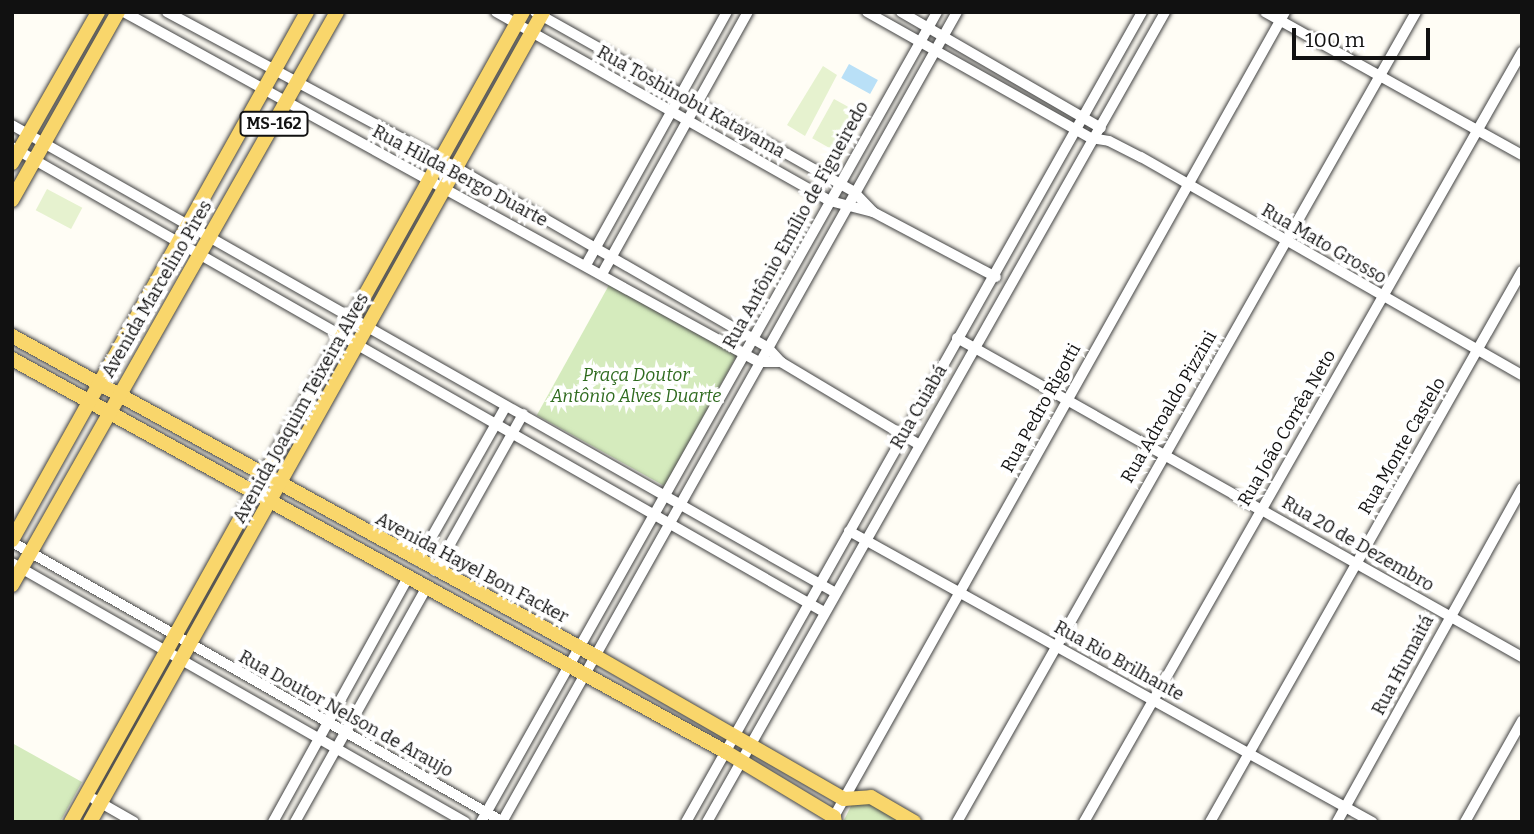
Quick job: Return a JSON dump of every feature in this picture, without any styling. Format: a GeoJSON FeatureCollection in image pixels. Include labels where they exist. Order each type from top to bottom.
{"type":"FeatureCollection","features":[{"type":"Feature","properties":{"kind":"main road"},"geometry":{"type":"LineString","coordinates":[[14,153],[98,12]]}},
{"type":"Feature","properties":{"kind":"main road"},"geometry":{"type":"LineString","coordinates":[[12,200],[118,12]]}},
{"type":"Feature","properties":{"kind":"main road","name":"Avenida Marcelino Pires"},"geometry":{"type":"LineString","coordinates":[[12,541],[307,12]]}},
{"type":"Feature","properties":{"kind":"main road","name":"Avenida Marcelino Pires"},"geometry":{"type":"LineString","coordinates":[[12,586],[17,566],[30,551],[337,12]]}},
{"type":"Feature","properties":{"kind":"main road","name":"Avenida Joaquim Teixeira Alves"},"geometry":{"type":"LineString","coordinates":[[94,820],[187,646],[272,501],[447,188],[540,13]]}},
{"type":"Feature","properties":{"kind":"main road","name":"Avenida Joaquim Teixeira Alves"},"geometry":{"type":"LineString","coordinates":[[74,815],[520,18]]}},
{"type":"Feature","properties":{"kind":"main road","name":"Avenida Hayel Bon Facker"},"geometry":{"type":"LineString","coordinates":[[12,336],[597,657],[749,748],[844,799],[871,797],[914,822]]}},
{"type":"Feature","properties":{"kind":"main road","name":"Avenida Hayel Bon Facker"},"geometry":{"type":"LineString","coordinates":[[12,359],[108,413],[256,490],[587,677],[726,752],[833,820]]}},
{"type":"Feature","properties":{"kind":"street","name":"Rua Hilda Bergo Duarte"},"geometry":{"type":"LineString","coordinates":[[124,12],[286,103],[432,179],[759,362],[781,362]]}},
{"type":"Feature","properties":{"kind":"street","name":"Rua Hilda Bergo Duarte"},"geometry":{"type":"LineString","coordinates":[[167,12],[296,86],[457,168],[767,347],[781,362],[918,444]]}},
{"type":"Feature","properties":{"kind":"street","name":"Rua Toshinobu Katayama"},"geometry":{"type":"LineString","coordinates":[[496,12],[520,18],[531,32],[830,201],[845,208],[873,212]]}},
{"type":"Feature","properties":{"kind":"street"},"geometry":{"type":"LineString","coordinates":[[586,265],[727,12]]}},
{"type":"Feature","properties":{"kind":"street"},"geometry":{"type":"LineString","coordinates":[[602,274],[748,12]]}},
{"type":"Feature","properties":{"kind":"street","name":"Rua Mato Grosso"},"geometry":{"type":"LineString","coordinates":[[867,12],[1091,138],[1109,141],[1187,184],[1522,375]]}},
{"type":"Feature","properties":{"kind":"street","name":"Rua Mato Grosso"},"geometry":{"type":"LineString","coordinates":[[901,12],[1082,114],[1099,125],[1109,141]]}},
{"type":"Feature","properties":{"kind":"street","name":"Rua Antônio Emílio de Figueiredo"},"geometry":{"type":"LineString","coordinates":[[483,817],[662,493],[753,339],[937,12]]}},
{"type":"Feature","properties":{"kind":"street","name":"Rua Antônio Emílio de Figueiredo"},"geometry":{"type":"LineString","coordinates":[[502,822],[587,677],[767,347],[957,12]]}},
{"type":"Feature","properties":{"kind":"street","name":"Rua Cuiabá"},"geometry":{"type":"LineString","coordinates":[[686,822],[735,739],[818,583],[1074,128],[1142,12]]}},
{"type":"Feature","properties":{"kind":"street","name":"Rua Cuiabá"},"geometry":{"type":"LineString","coordinates":[[707,822],[1007,284],[1165,12]]}},
{"type":"Feature","properties":{"kind":"street"},"geometry":{"type":"LineString","coordinates":[[1265,12],[1282,16],[1380,77],[1522,155]]}},
{"type":"Feature","properties":{"kind":"street","name":"Rua Adroaldo Pizzini"},"geometry":{"type":"LineString","coordinates":[[957,822],[1162,453],[1416,12]]}},
{"type":"Feature","properties":{"kind":"street","name":"Rua Toshinobu Katayama"},"geometry":{"type":"LineString","coordinates":[[540,13],[854,192],[873,212],[1007,284]]}},
{"type":"Feature","properties":{"kind":"street","name":"Rua Pedro Rigotti"},"geometry":{"type":"LineString","coordinates":[[833,820],[1282,16]]}},
{"type":"Feature","properties":{"kind":"street","name":"Rua João Corrêa Neto"},"geometry":{"type":"LineString","coordinates":[[1084,822],[1522,52]]}},
{"type":"Feature","properties":{"kind":"street"},"geometry":{"type":"LineString","coordinates":[[704,53],[720,62]]}},
{"type":"Feature","properties":{"kind":"street"},"geometry":{"type":"LineString","coordinates":[[12,125],[211,236],[351,321],[523,414],[834,592]]}},
{"type":"Feature","properties":{"kind":"street"},"geometry":{"type":"LineString","coordinates":[[14,153],[35,159],[341,339],[824,612]]}},
{"type":"Feature","properties":{"kind":"street"},"geometry":{"type":"LineString","coordinates":[[133,215],[143,198]]}},
{"type":"Feature","properties":{"kind":"street","name":"Rua Monte Castelo"},"geometry":{"type":"LineString","coordinates":[[1210,822],[1522,271]]}},
{"type":"Feature","properties":{"kind":"street","name":"Rua 20 de Dezembro"},"geometry":{"type":"LineString","coordinates":[[957,338],[1522,657]]}},
{"type":"Feature","properties":{"kind":"street"},"geometry":{"type":"LineString","coordinates":[[418,561],[506,406]]}},
{"type":"Feature","properties":{"kind":"street"},"geometry":{"type":"LineString","coordinates":[[435,570],[523,414]]}},
{"type":"Feature","properties":{"kind":"street","name":"Rua Humaitá"},"geometry":{"type":"LineString","coordinates":[[1338,822],[1522,488]]}},
{"type":"Feature","properties":{"kind":"street","name":"Rua Rio Brilhante"},"geometry":{"type":"LineString","coordinates":[[849,531],[1249,751],[1372,822]]}},
{"type":"Feature","properties":{"kind":"street","name":"Rua Doutor Nelson de Araujo"},"geometry":{"type":"LineString","coordinates":[[12,541],[187,646],[331,722],[483,817],[502,822]]}},
{"type":"Feature","properties":{"kind":"street","name":"Rua Doutor Nelson de Araujo"},"geometry":{"type":"LineString","coordinates":[[17,566],[179,661],[322,736],[465,822]]}},
{"type":"Feature","properties":{"kind":"street"},"geometry":{"type":"LineString","coordinates":[[273,822],[331,722],[409,576]]}},
{"type":"Feature","properties":{"kind":"street"},"geometry":{"type":"LineString","coordinates":[[295,822],[427,587]]}},
{"type":"Feature","properties":{"kind":"street"},"geometry":{"type":"LineString","coordinates":[[788,642],[803,651]]}},
{"type":"Feature","properties":{"kind":"street"},"geometry":{"type":"LineString","coordinates":[[1465,822],[1522,721]]}},
{"type":"Feature","properties":{"kind":"street"},"geometry":{"type":"LineString","coordinates":[[86,795],[134,822]]}},
{"type":"Feature","properties":{"kind":"street"},"geometry":{"type":"LineString","coordinates":[[74,815],[94,820]]}},
{"type":"Feature","properties":{"kind":"green space"},"geometry":{"type":"Polygon","coordinates":[[[823,66],[837,75],[805,136],[787,125],[823,66]]]}},
{"type":"Feature","properties":{"kind":"green space"},"geometry":{"type":"Polygon","coordinates":[[[834,99],[859,113],[838,152],[812,138],[834,99]]]}},
{"type":"Feature","properties":{"kind":"green space"},"geometry":{"type":"Polygon","coordinates":[[[47,189],[82,208],[71,229],[36,210],[47,189]]]}},
{"type":"Feature","properties":{"kind":"green space","name":"Praça Doutor Antônio Alves Duarte"},"geometry":{"type":"Polygon","coordinates":[[[609,285],[737,356],[664,486],[537,415],[609,285]]]}},
{"type":"Feature","properties":{"kind":"green space"},"geometry":{"type":"Polygon","coordinates":[[[12,743],[82,782],[60,822],[12,822],[12,743]]]}},
{"type":"Feature","properties":{"kind":"green space"},"geometry":{"type":"Polygon","coordinates":[[[860,799],[908,822],[843,822],[852,804],[860,799]]]}},
{"type":"Feature","properties":{"kind":"water"},"geometry":{"type":"Polygon","coordinates":[[[849,64],[878,80],[870,94],[841,78],[849,64]]]}}]}
